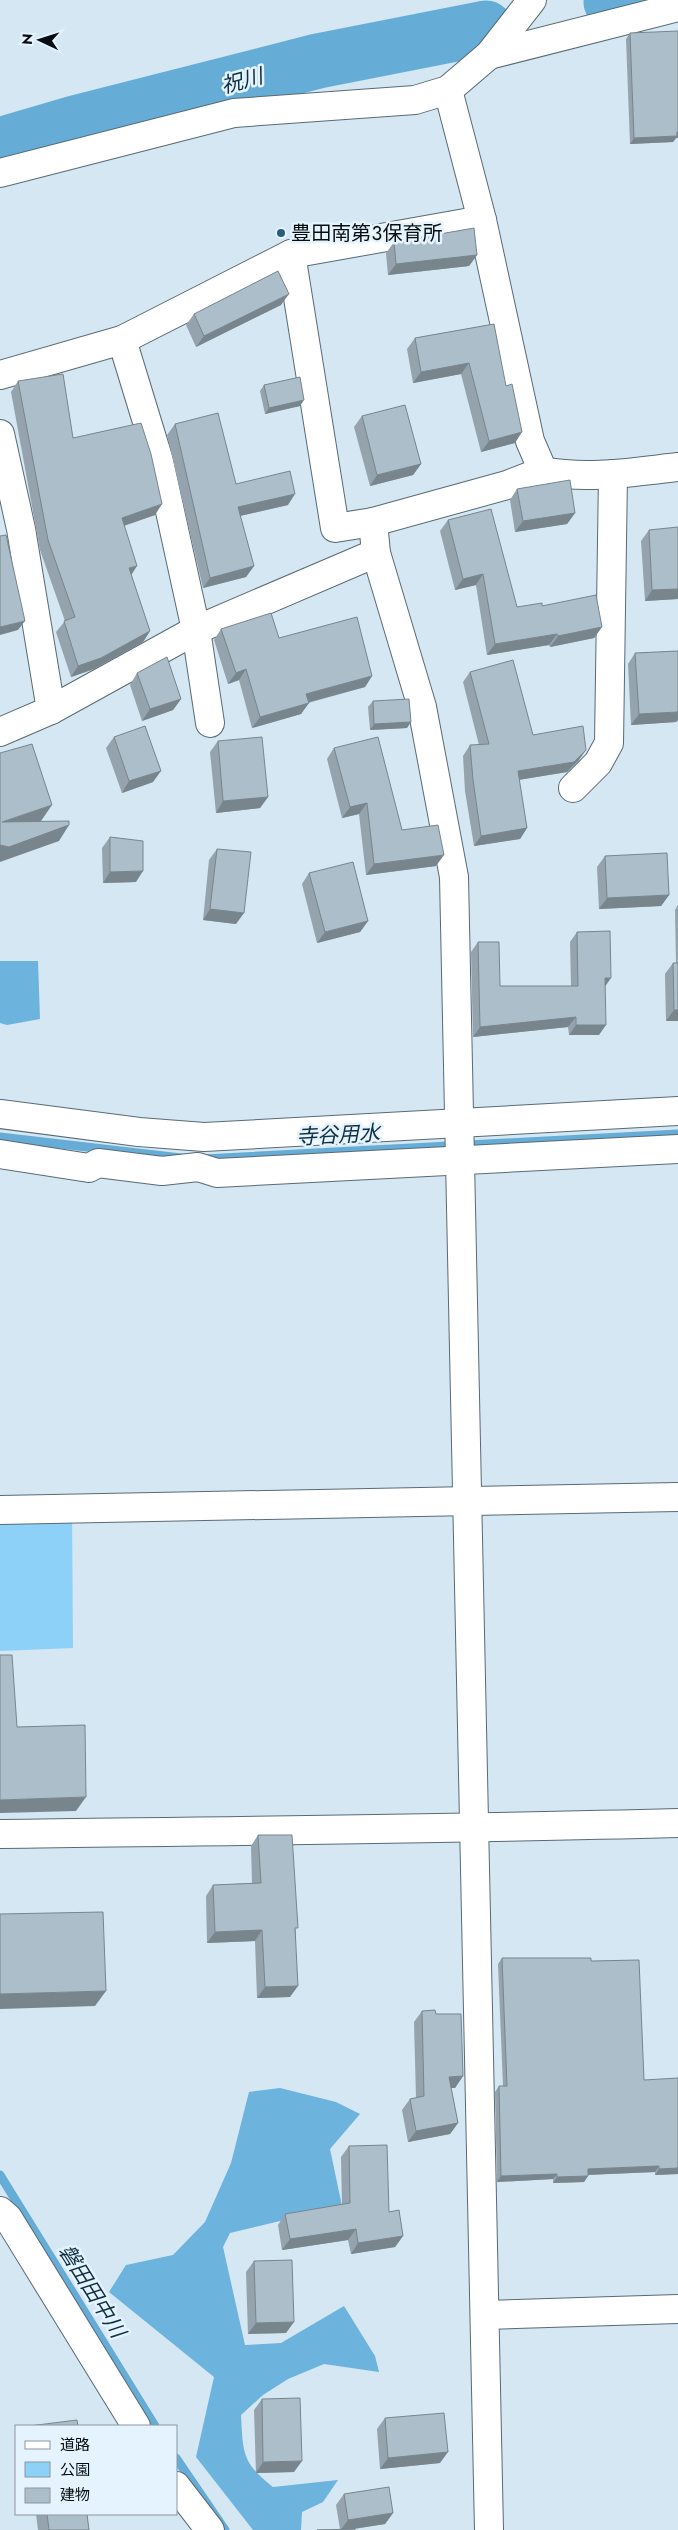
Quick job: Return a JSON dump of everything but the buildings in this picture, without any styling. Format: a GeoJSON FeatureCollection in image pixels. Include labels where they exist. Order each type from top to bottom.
{"type":"FeatureCollection","features":[{"type":"Feature","properties":{"kind":"street"},"geometry":{"type":"LineString","coordinates":[[0,173],[234,113],[415,100],[448,90],[489,56],[532,0]]}},
{"type":"Feature","properties":{"kind":"street"},"geometry":{"type":"LineString","coordinates":[[489,56],[678,7]]}},
{"type":"Feature","properties":{"kind":"street"},"geometry":{"type":"LineString","coordinates":[[448,90],[482,220],[530,441],[543,471]]}},
{"type":"Feature","properties":{"kind":"street"},"geometry":{"type":"LineString","coordinates":[[0,374],[122,340],[291,254],[482,220]]}},
{"type":"Feature","properties":{"kind":"street"},"geometry":{"type":"LineString","coordinates":[[291,254],[335,528],[373,522],[507,485],[543,471],[564,475],[613,474],[678,467]]}},
{"type":"Feature","properties":{"kind":"street"},"geometry":{"type":"LineString","coordinates":[[122,340],[160,461],[196,630],[210,723]]}},
{"type":"Feature","properties":{"kind":"street"},"geometry":{"type":"LineString","coordinates":[[0,434],[21,529],[51,710]]}},
{"type":"Feature","properties":{"kind":"street"},"geometry":{"type":"LineString","coordinates":[[573,788],[598,763],[609,743],[613,474]]}},
{"type":"Feature","properties":{"kind":"street"},"geometry":{"type":"LineString","coordinates":[[373,522],[376,553],[422,707],[454,877],[486,2314],[489,2530]]}},
{"type":"Feature","properties":{"kind":"street"},"geometry":{"type":"LineString","coordinates":[[0,732],[51,710],[196,630],[376,553]]}},
{"type":"Feature","properties":{"kind":"street"},"geometry":{"type":"LineString","coordinates":[[0,1114],[138,1132],[204,1137],[678,1111]]}},
{"type":"Feature","properties":{"kind":"street"},"geometry":{"type":"LineString","coordinates":[[0,1154],[89,1168],[98,1163],[162,1171],[198,1168],[217,1174],[678,1149]]}},
{"type":"Feature","properties":{"kind":"street"},"geometry":{"type":"LineString","coordinates":[[0,1510],[678,1497]]}},
{"type":"Feature","properties":{"kind":"street"},"geometry":{"type":"LineString","coordinates":[[0,1834],[474,1829],[678,1823]]}},
{"type":"Feature","properties":{"kind":"street"},"geometry":{"type":"LineString","coordinates":[[0,2211],[8,2218],[135,2425]]}},
{"type":"Feature","properties":{"kind":"street"},"geometry":{"type":"LineString","coordinates":[[486,2314],[678,2309]]}},
{"type":"Feature","properties":{"kind":"street"},"geometry":{"type":"LineString","coordinates":[[178,2489],[210,2530]]}},
{"type":"Feature","properties":{"kind":"green space"},"geometry":{"type":"Polygon","coordinates":[[[72,1508],[73,1648],[0,1651],[0,1510],[72,1508]]]}},
{"type":"Feature","properties":{"kind":"shaded area"},"geometry":{"type":"Polygon","coordinates":[[[0,961],[38,961],[40,1019],[7,1025],[0,1023],[0,961]]]}},
{"type":"Feature","properties":{"kind":"shaded area"},"geometry":{"type":"Polygon","coordinates":[[[280,2088],[336,2102],[360,2114],[330,2149],[342,2206],[230,2233],[223,2247],[245,2345],[281,2343],[344,2306],[375,2356],[379,2372],[324,2364],[288,2379],[263,2395],[241,2415],[242,2439],[246,2456],[255,2471],[273,2487],[338,2480],[323,2502],[302,2512],[301,2530],[253,2530],[196,2457],[214,2377],[109,2292],[126,2265],[173,2255],[205,2222],[231,2163],[249,2092],[280,2088]]]}},
{"type":"Feature","properties":{"kind":"waterway","name":"祝川"},"geometry":{"type":"LineString","coordinates":[[611,2],[618,0]]}},
{"type":"Feature","properties":{"kind":"waterway","name":"祝川"},"geometry":{"type":"LineString","coordinates":[[0,145],[75,123],[318,61],[486,28]]}},
{"type":"Feature","properties":{"kind":"waterway","name":"寺谷用水"},"geometry":{"type":"LineString","coordinates":[[204,1159],[678,1134]]}},
{"type":"Feature","properties":{"kind":"waterway","name":"寺谷用水"},"geometry":{"type":"LineString","coordinates":[[0,1137],[181,1158]]}},
{"type":"Feature","properties":{"kind":"waterway","name":"磐田田中川"},"geometry":{"type":"LineString","coordinates":[[0,2175],[154,2425]]}},
{"type":"Feature","properties":{"kind":"waterway","name":"磐田田中川"},"geometry":{"type":"LineString","coordinates":[[178,2461],[225,2530]]}},
{"type":"Feature","properties":{"kind":"place","name":"豊田南第３保育所"},"geometry":{"type":"Point","coordinates":[281,233]}}]}
